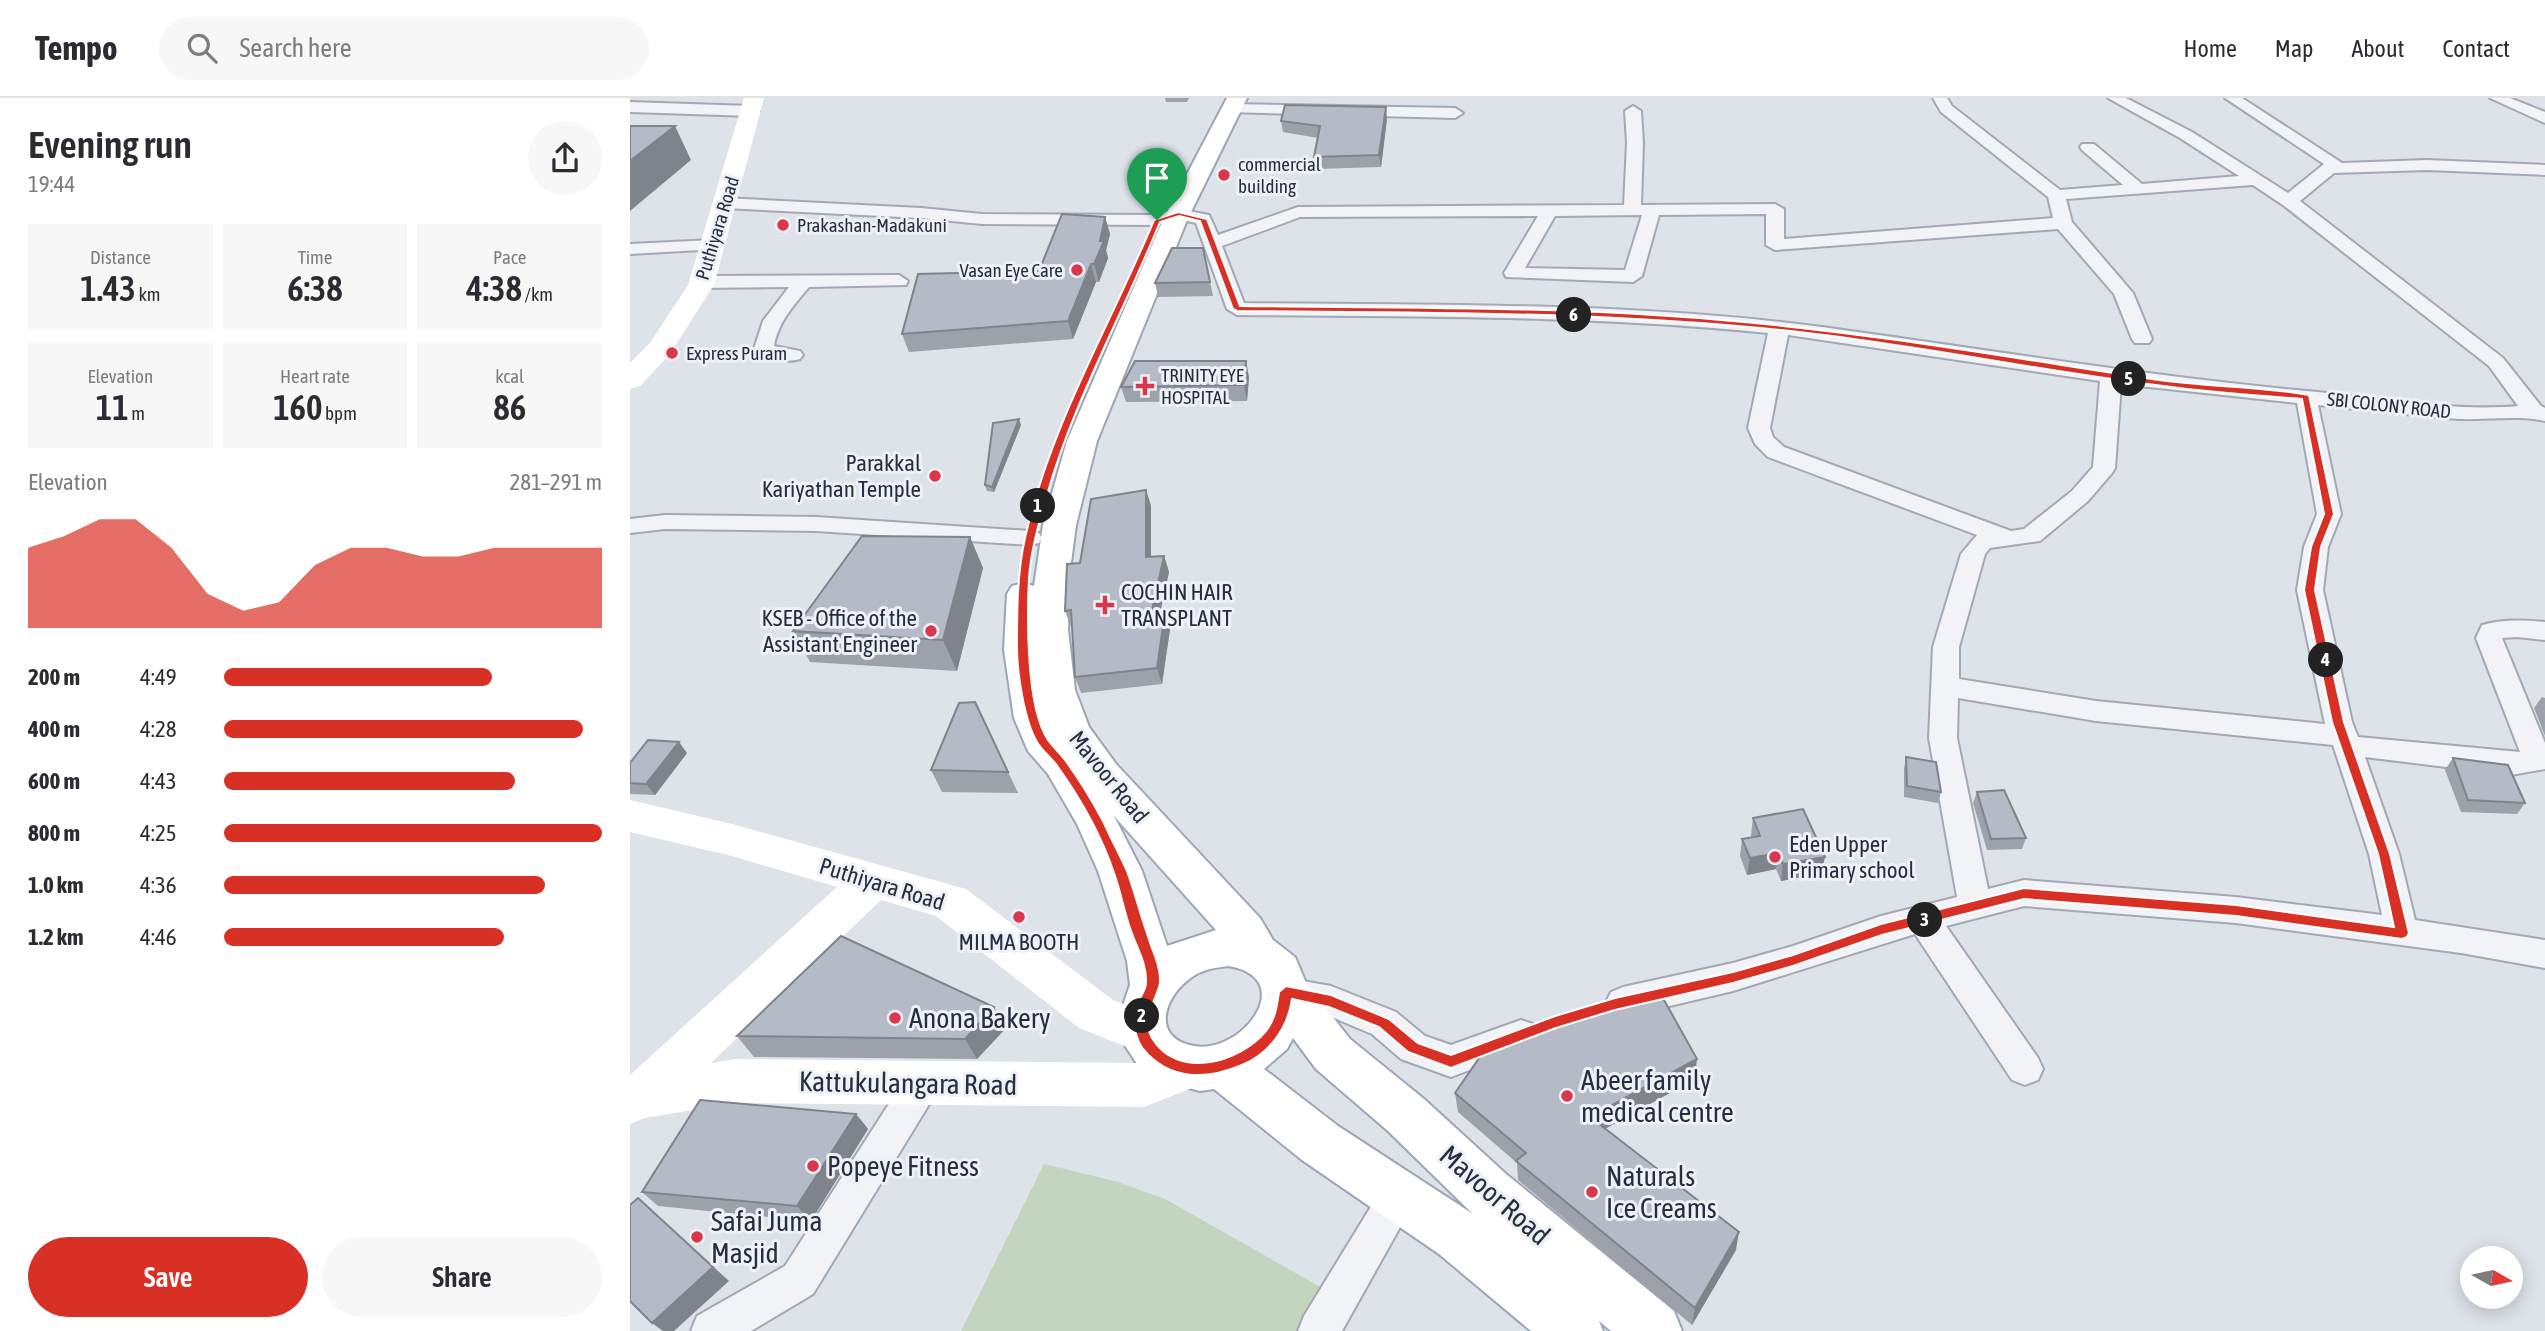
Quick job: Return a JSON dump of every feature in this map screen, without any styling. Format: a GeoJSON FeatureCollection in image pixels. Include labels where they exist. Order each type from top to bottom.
{"type":"FeatureCollection","features":[{"type":"Feature","properties":{"kind":"main road","name":"Mavoor Road"},"geometry":{"type":"LineString","coordinates":[[1142,1032],[1143,1009],[1153,985],[1150,961],[1120,871],[1096,820],[1062,764],[1042,741],[1033,718],[1022,650],[1024,576],[1030,538],[1055,450],[1069,416],[1134,276],[1230,102]]}},
{"type":"Feature","properties":{"kind":"main road","name":"Puthiyara Road"},"geometry":{"type":"LineString","coordinates":[[630,380],[660,348],[702,282],[753,105]]}},
{"type":"Feature","properties":{"kind":"main road","name":"Mavoor Road"},"geometry":{"type":"LineString","coordinates":[[1168,217],[1153,276],[1106,376],[1077,449],[1056,533],[1050,573],[1049,645],[1061,711],[1069,731],[1089,754],[1102,775],[1244,931],[1333,1054],[1406,1115],[1488,1192],[1654,1331]]}},
{"type":"Feature","properties":{"kind":"main road","name":"Puthiyara Road"},"geometry":{"type":"LineString","coordinates":[[630,816],[732,840],[950,902],[1097,1014],[1142,1032]]}},
{"type":"Feature","properties":{"kind":"main road"},"geometry":{"type":"LineString","coordinates":[[636,1099],[874,880]]}},
{"type":"Feature","properties":{"kind":"main road"},"geometry":{"type":"LineString","coordinates":[[1153,985],[1172,965],[1197,952],[1228,947],[1272,972],[1283,1013],[1271,1036],[1246,1057],[1204,1068]]}},
{"type":"Feature","properties":{"kind":"main road"},"geometry":{"type":"LineString","coordinates":[[1142,1032],[1146,1042],[1161,1059],[1204,1068],[1458,1234],[1576,1331]]}},
{"type":"Feature","properties":{"kind":"main road","name":"Kattukulangara Road"},"geometry":{"type":"LineString","coordinates":[[636,1099],[735,1081],[1144,1085],[1204,1068]]}},
{"type":"Feature","properties":{"kind":"street"},"geometry":{"type":"LineString","coordinates":[[1940,98],[1946,109],[2056,195],[2063,223],[2123,293],[2142,340]]}},
{"type":"Feature","properties":{"kind":"street"},"geometry":{"type":"LineString","coordinates":[[2115,98],[2186,135],[2289,201],[2496,362],[2539,413]]}},
{"type":"Feature","properties":{"kind":"street"},"geometry":{"type":"LineString","coordinates":[[2232,98],[2335,164],[2289,201]]}},
{"type":"Feature","properties":{"kind":"street"},"geometry":{"type":"LineString","coordinates":[[2497,98],[2545,118]]}},
{"type":"Feature","properties":{"kind":"street"},"geometry":{"type":"LineString","coordinates":[[1230,102],[1455,113]]}},
{"type":"Feature","properties":{"kind":"street"},"geometry":{"type":"LineString","coordinates":[[630,107],[753,105]]}},
{"type":"Feature","properties":{"kind":"street"},"geometry":{"type":"LineString","coordinates":[[1632,210],[1635,143],[1633,111]]}},
{"type":"Feature","properties":{"kind":"street"},"geometry":{"type":"LineString","coordinates":[[2088,147],[2138,189]]}},
{"type":"Feature","properties":{"kind":"street"},"geometry":{"type":"LineString","coordinates":[[2329,168],[2427,165],[2545,170]]}},
{"type":"Feature","properties":{"kind":"street"},"geometry":{"type":"LineString","coordinates":[[2056,195],[2259,180]]}},
{"type":"Feature","properties":{"kind":"street"},"geometry":{"type":"LineString","coordinates":[[724,203],[982,219],[1168,217]]}},
{"type":"Feature","properties":{"kind":"street"},"geometry":{"type":"LineString","coordinates":[[1214,243],[1298,212],[1775,209],[1775,245],[2063,223]]}},
{"type":"Feature","properties":{"kind":"street"},"geometry":{"type":"LineString","coordinates":[[1549,211],[1513,273],[1633,276],[1652,210]]}},
{"type":"Feature","properties":{"kind":"street","name":"SBI COLONY ROAD"},"geometry":{"type":"LineString","coordinates":[[1168,217],[1203,219],[1237,309],[1368,309],[1639,316],[1779,328],[1885,341],[2111,377],[2458,412],[2539,413]]}},
{"type":"Feature","properties":{"kind":"street"},"geometry":{"type":"LineString","coordinates":[[630,249],[712,245]]}},
{"type":"Feature","properties":{"kind":"street"},"geometry":{"type":"LineString","coordinates":[[793,355],[764,349],[764,339],[772,322],[804,281]]}},
{"type":"Feature","properties":{"kind":"street"},"geometry":{"type":"LineString","coordinates":[[702,282],[899,281]]}},
{"type":"Feature","properties":{"kind":"street"},"geometry":{"type":"LineString","coordinates":[[1779,328],[1759,428],[1763,439],[1776,452],[2010,538]]}},
{"type":"Feature","properties":{"kind":"street"},"geometry":{"type":"LineString","coordinates":[[1975,905],[1943,737],[1946,647],[1973,554],[1982,541],[2031,536],[2080,496],[2104,468],[2111,377]]}},
{"type":"Feature","properties":{"kind":"street"},"geometry":{"type":"LineString","coordinates":[[2306,397],[2329,514],[2316,547],[2310,590],[2345,742],[2384,854],[2402,933]]}},
{"type":"Feature","properties":{"kind":"street"},"geometry":{"type":"LineString","coordinates":[[630,526],[665,522],[816,524],[1030,538]]}},
{"type":"Feature","properties":{"kind":"street"},"geometry":{"type":"LineString","coordinates":[[1945,686],[2096,711],[2511,764],[2541,765],[2489,638],[2491,631],[2517,628],[2545,631]]}},
{"type":"Feature","properties":{"kind":"street"},"geometry":{"type":"LineString","coordinates":[[1591,1011],[1733,977],[1793,960],[1881,929],[2024,894],[2236,911],[2461,939],[2545,954]]}},
{"type":"Feature","properties":{"kind":"street"},"geometry":{"type":"LineString","coordinates":[[1924,920],[2025,1069]]}},
{"type":"Feature","properties":{"kind":"street"},"geometry":{"type":"LineString","coordinates":[[1272,972],[1384,1023],[1413,1048],[1451,1061],[1555,1022]]}},
{"type":"Feature","properties":{"kind":"street"},"geometry":{"type":"LineString","coordinates":[[712,1331],[799,1280],[923,1083]]}},
{"type":"Feature","properties":{"kind":"street"},"geometry":{"type":"LineString","coordinates":[[1319,1331],[1399,1195]]}},
{"type":"Feature","properties":{"kind":"green space"},"geometry":{"type":"Polygon","coordinates":[[[1044,1164],[1118,1182],[1165,1199],[1338,1297],[1317,1331],[961,1331],[1044,1164]]]}},
{"type":"Feature","properties":{"kind":"building"},"geometry":{"type":"Polygon","coordinates":[[[1285,105],[1386,107],[1379,155],[1314,157],[1320,126],[1281,121],[1285,105]]]}},
{"type":"Feature","properties":{"kind":"building"},"geometry":{"type":"Polygon","coordinates":[[[630,126],[675,126],[630,161],[630,126]]]}},
{"type":"Feature","properties":{"kind":"building"},"geometry":{"type":"Polygon","coordinates":[[[1062,214],[1105,217],[1100,241],[1104,241],[1094,264],[1091,264],[1068,321],[902,334],[918,274],[1039,271],[1062,214]]]}},
{"type":"Feature","properties":{"kind":"building"},"geometry":{"type":"Polygon","coordinates":[[[1172,248],[1203,248],[1210,282],[1155,283],[1172,248]]]}},
{"type":"Feature","properties":{"kind":"building"},"geometry":{"type":"Polygon","coordinates":[[[1135,361],[1246,361],[1244,385],[1121,387],[1135,361]]]}},
{"type":"Feature","properties":{"kind":"building"},"geometry":{"type":"Polygon","coordinates":[[[1019,419],[992,487],[985,485],[993,423],[1019,419]]]}},
{"type":"Feature","properties":{"kind":"building"},"geometry":{"type":"Polygon","coordinates":[[[1146,490],[1146,557],[1164,556],[1151,615],[1165,612],[1157,668],[1075,677],[1071,610],[1065,611],[1067,564],[1080,563],[1091,499],[1146,490]]]}},
{"type":"Feature","properties":{"kind":"building"},"geometry":{"type":"Polygon","coordinates":[[[862,536],[970,537],[943,640],[793,631],[862,536]]]}},
{"type":"Feature","properties":{"kind":"building"},"geometry":{"type":"Polygon","coordinates":[[[975,702],[1008,772],[931,770],[959,703],[975,702]]]}},
{"type":"Feature","properties":{"kind":"building"},"geometry":{"type":"Polygon","coordinates":[[[648,740],[679,742],[646,784],[630,783],[630,763],[648,740]]]}},
{"type":"Feature","properties":{"kind":"building"},"geometry":{"type":"Polygon","coordinates":[[[1906,757],[1936,762],[1941,792],[1907,786],[1906,757]]]}},
{"type":"Feature","properties":{"kind":"building"},"geometry":{"type":"Polygon","coordinates":[[[2453,758],[2508,765],[2525,803],[2468,800],[2453,758]]]}},
{"type":"Feature","properties":{"kind":"building"},"geometry":{"type":"Polygon","coordinates":[[[2004,790],[2026,838],[1991,839],[1977,792],[2004,790]]]}},
{"type":"Feature","properties":{"kind":"building"},"geometry":{"type":"Polygon","coordinates":[[[1803,809],[1825,857],[1783,864],[1778,853],[1750,858],[1742,839],[1760,836],[1753,818],[1803,809]]]}},
{"type":"Feature","properties":{"kind":"building"},"geometry":{"type":"Polygon","coordinates":[[[841,936],[994,1007],[965,1039],[737,1036],[841,936]]]}},
{"type":"Feature","properties":{"kind":"building"},"geometry":{"type":"Polygon","coordinates":[[[1659,991],[1697,1059],[1590,1117],[1739,1232],[1695,1308],[1516,1161],[1526,1153],[1455,1093],[1488,1045],[1558,1018],[1659,991]]]}},
{"type":"Feature","properties":{"kind":"building"},"geometry":{"type":"Polygon","coordinates":[[[700,1100],[856,1114],[797,1206],[642,1192],[700,1100]]]}},
{"type":"Feature","properties":{"kind":"building"},"geometry":{"type":"Polygon","coordinates":[[[638,1198],[713,1267],[652,1323],[630,1301],[630,1205],[638,1198]]]}},
{"type":"Feature","properties":{"kind":"place","name":"commercial building"},"geometry":{"type":"Point","coordinates":[1224,175]}},
{"type":"Feature","properties":{"kind":"place","name":"Prakashan-Madakuni"},"geometry":{"type":"Point","coordinates":[783,225]}},
{"type":"Feature","properties":{"kind":"place","name":"Vasan Eye Care"},"geometry":{"type":"Point","coordinates":[1077,270]}},
{"type":"Feature","properties":{"kind":"place","name":"Express Puram"},"geometry":{"type":"Point","coordinates":[672,353]}},
{"type":"Feature","properties":{"kind":"place","name":"TRINITY EYE HOSPITAL"},"geometry":{"type":"Point","coordinates":[1145,386]}},
{"type":"Feature","properties":{"kind":"place","name":"Parakkal Kariyathan Temple"},"geometry":{"type":"Point","coordinates":[935,476]}},
{"type":"Feature","properties":{"kind":"place","name":"COCHIN HAIR TRANSPLANT"},"geometry":{"type":"Point","coordinates":[1105,605]}},
{"type":"Feature","properties":{"kind":"place","name":"KSEB - Office of the Assistant Engineer"},"geometry":{"type":"Point","coordinates":[931,631]}},
{"type":"Feature","properties":{"kind":"place","name":"Eden Upper Primary school"},"geometry":{"type":"Point","coordinates":[1775,857]}},
{"type":"Feature","properties":{"kind":"place","name":"MILMA BOOTH"},"geometry":{"type":"Point","coordinates":[1019,917]}},
{"type":"Feature","properties":{"kind":"place","name":"Anona Bakery"},"geometry":{"type":"Point","coordinates":[895,1018]}},
{"type":"Feature","properties":{"kind":"place","name":"Abeer family medical centre"},"geometry":{"type":"Point","coordinates":[1567,1096]}},
{"type":"Feature","properties":{"kind":"place","name":"Popeye Fitness"},"geometry":{"type":"Point","coordinates":[813,1166]}},
{"type":"Feature","properties":{"kind":"place","name":"Naturals Ice Creams"},"geometry":{"type":"Point","coordinates":[1592,1192]}},
{"type":"Feature","properties":{"kind":"place","name":"Safai Juma Masjid"},"geometry":{"type":"Point","coordinates":[697,1237]}},
{"type":"Feature","properties":{"kind":"route"},"geometry":{"type":"LineString","coordinates":[[1178,214],[1203,219],[1237,309],[1466,311],[1639,316],[1719,322],[1808,330],[2111,377],[2306,397],[2329,514],[2316,547],[2310,590],[2338,722],[2384,854],[2402,933],[2236,911],[2024,894],[1881,929],[1793,960],[1733,977],[1615,1004],[1555,1022],[1451,1061],[1413,1048],[1384,1023],[1331,1001],[1286,992],[1283,1013],[1271,1036],[1246,1057],[1223,1067],[1202,1070],[1185,1069],[1161,1059],[1146,1042],[1142,1032],[1143,1009],[1153,985],[1150,961],[1120,871],[1096,820],[1062,764],[1042,741],[1033,718],[1022,650],[1024,576],[1030,538],[1055,450],[1157,220],[1178,214]]}}]}
